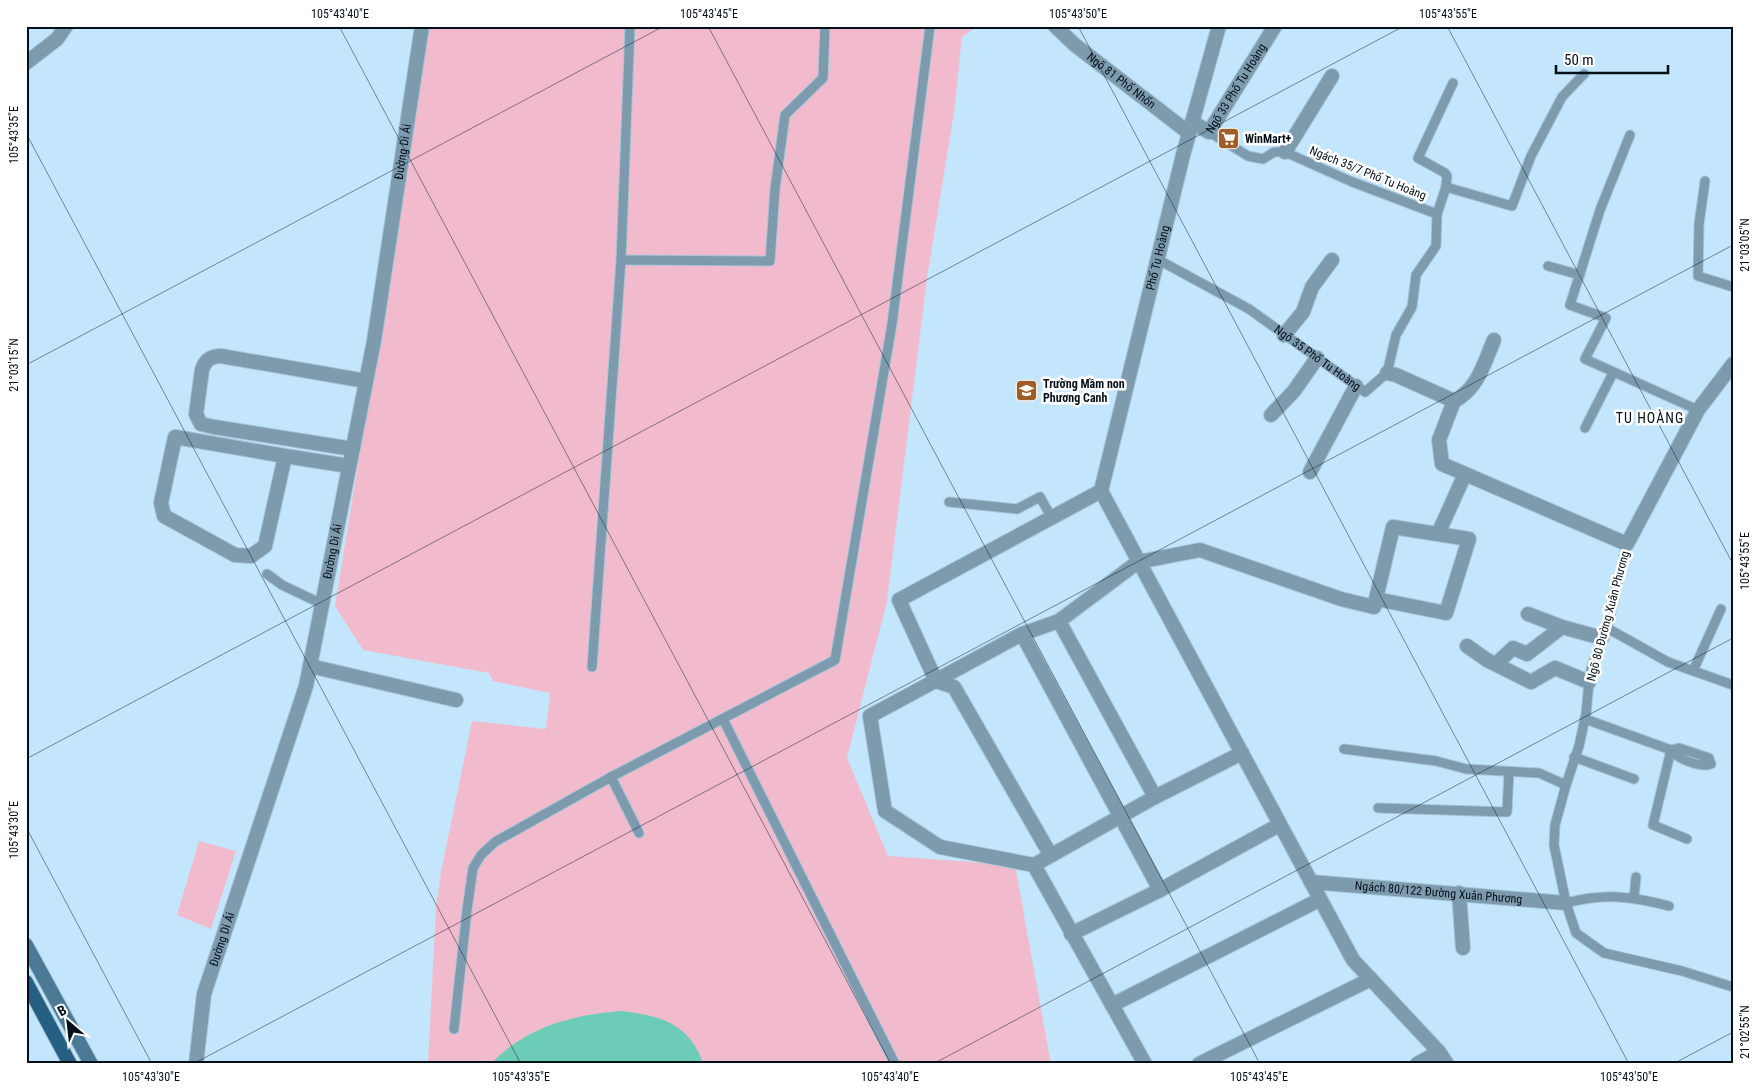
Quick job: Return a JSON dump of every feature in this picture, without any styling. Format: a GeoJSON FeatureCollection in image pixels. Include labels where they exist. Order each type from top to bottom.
{"type":"FeatureCollection","features":[{"type":"Feature","properties":{"kind":"main road"},"geometry":{"type":"LineString","coordinates":[[26,945],[90,1064]]}},
{"type":"Feature","properties":{"kind":"main road"},"geometry":{"type":"LineString","coordinates":[[26,982],[70,1064]]}},
{"type":"Feature","properties":{"kind":"street"},"geometry":{"type":"LineString","coordinates":[[26,63],[57,39],[66,26]]}},
{"type":"Feature","properties":{"kind":"street","name":"Đường Di Ái"},"geometry":{"type":"LineString","coordinates":[[196,1064],[204,994],[306,686],[375,331],[422,26]]}},
{"type":"Feature","properties":{"kind":"street","name":"Ngõ 81 Phố Nhổn"},"geometry":{"type":"LineString","coordinates":[[1055,26],[1075,45],[1191,127]]}},
{"type":"Feature","properties":{"kind":"street","name":"Phố Tu Hoàng"},"geometry":{"type":"LineString","coordinates":[[1101,491],[1191,127],[1219,26]]}},
{"type":"Feature","properties":{"kind":"street","name":"Ngõ 33 Phố Tu Hoàng"},"geometry":{"type":"LineString","coordinates":[[1191,127],[1210,132],[1274,26]]}},
{"type":"Feature","properties":{"kind":"street"},"geometry":{"type":"LineString","coordinates":[[1285,152],[1332,76]]}},
{"type":"Feature","properties":{"kind":"street"},"geometry":{"type":"LineString","coordinates":[[1284,335],[1302,312],[1312,287],[1332,260]]}},
{"type":"Feature","properties":{"kind":"street"},"geometry":{"type":"LineString","coordinates":[[1494,340],[1478,379],[1464,396],[1454,401],[1439,440],[1442,464],[1627,544]]}},
{"type":"Feature","properties":{"kind":"street"},"geometry":{"type":"LineString","coordinates":[[353,448],[202,424],[196,414],[202,370],[204,363],[213,356],[221,356],[366,381]]}},
{"type":"Feature","properties":{"kind":"street"},"geometry":{"type":"LineString","coordinates":[[1271,415],[1294,391],[1317,358]]}},
{"type":"Feature","properties":{"kind":"street","name":"Ngõ 80 Đường Xuân Phương"},"geometry":{"type":"LineString","coordinates":[[1627,544],[1698,410],[1732,367]]}},
{"type":"Feature","properties":{"kind":"street"},"geometry":{"type":"LineString","coordinates":[[1387,373],[1396,375],[1454,401]]}},
{"type":"Feature","properties":{"kind":"street"},"geometry":{"type":"LineString","coordinates":[[1310,472],[1356,386]]}},
{"type":"Feature","properties":{"kind":"street"},"geometry":{"type":"LineString","coordinates":[[285,456],[267,540],[265,546],[252,556],[235,555],[164,516],[162,503],[175,438],[350,466]]}},
{"type":"Feature","properties":{"kind":"street"},"geometry":{"type":"LineString","coordinates":[[1438,534],[1465,474]]}},
{"type":"Feature","properties":{"kind":"street"},"geometry":{"type":"LineString","coordinates":[[1050,854],[954,687],[936,681],[899,600],[1101,491],[1353,960],[1439,1052],[1447,1064]]}},
{"type":"Feature","properties":{"kind":"street"},"geometry":{"type":"LineString","coordinates":[[1242,753],[1154,797],[1050,854],[1034,865],[940,848],[886,811],[870,716],[1022,634],[1059,621],[1138,562],[1200,550],[1341,599],[1374,607],[1376,599],[1394,527],[1469,539],[1446,613],[1376,599]]}},
{"type":"Feature","properties":{"kind":"street"},"geometry":{"type":"LineString","coordinates":[[1528,614],[1562,627],[1604,633]]}},
{"type":"Feature","properties":{"kind":"street"},"geometry":{"type":"LineString","coordinates":[[1059,621],[1154,797]]}},
{"type":"Feature","properties":{"kind":"street"},"geometry":{"type":"LineString","coordinates":[[1496,664],[1512,648],[1528,654],[1562,627]]}},
{"type":"Feature","properties":{"kind":"street"},"geometry":{"type":"LineString","coordinates":[[1022,634],[1160,890]]}},
{"type":"Feature","properties":{"kind":"street"},"geometry":{"type":"LineString","coordinates":[[1466,646],[1531,682],[1555,668],[1589,682]]}},
{"type":"Feature","properties":{"kind":"street"},"geometry":{"type":"LineString","coordinates":[[310,666],[456,700]]}},
{"type":"Feature","properties":{"kind":"street"},"geometry":{"type":"LineString","coordinates":[[1071,934],[1160,890],[1279,825]]}},
{"type":"Feature","properties":{"kind":"street"},"geometry":{"type":"LineString","coordinates":[[1034,865],[1145,1064]]}},
{"type":"Feature","properties":{"kind":"street","name":"Ngách 80/122 Đường Xuân Phương"},"geometry":{"type":"LineString","coordinates":[[1311,882],[1566,903]]}},
{"type":"Feature","properties":{"kind":"street"},"geometry":{"type":"LineString","coordinates":[[1459,893],[1463,948]]}},
{"type":"Feature","properties":{"kind":"street"},"geometry":{"type":"LineString","coordinates":[[1112,1005],[1320,900]]}},
{"type":"Feature","properties":{"kind":"street"},"geometry":{"type":"LineString","coordinates":[[1199,1064],[1371,980]]}},
{"type":"Feature","properties":{"kind":"street"},"geometry":{"type":"LineString","coordinates":[[1417,1064],[1439,1052]]}},
{"type":"Feature","properties":{"kind":"lane"},"geometry":{"type":"LineString","coordinates":[[592,667],[620,260],[630,26]]}},
{"type":"Feature","properties":{"kind":"lane"},"geometry":{"type":"LineString","coordinates":[[620,260],[770,261],[775,189],[785,115],[823,78],[825,26]]}},
{"type":"Feature","properties":{"kind":"lane"},"geometry":{"type":"LineString","coordinates":[[454,1029],[473,868],[481,855],[495,842],[611,777],[835,660],[892,324],[930,26]]}},
{"type":"Feature","properties":{"kind":"lane"},"geometry":{"type":"LineString","coordinates":[[1446,188],[1512,206],[1532,156],[1562,97],[1584,74]]}},
{"type":"Feature","properties":{"kind":"lane"},"geometry":{"type":"LineString","coordinates":[[1387,373],[1396,335],[1412,307],[1416,275],[1436,246],[1437,214],[1446,188],[1447,176],[1418,158],[1453,83]]}},
{"type":"Feature","properties":{"kind":"lane"},"geometry":{"type":"LineString","coordinates":[[1210,132],[1248,156],[1263,159],[1274,152],[1285,152]]}},
{"type":"Feature","properties":{"kind":"lane"},"geometry":{"type":"LineString","coordinates":[[1630,135],[1600,210],[1570,305],[1606,318],[1585,360],[1698,410]]}},
{"type":"Feature","properties":{"kind":"lane","name":"Ngách 35/7 Phố Tu Hoàng"},"geometry":{"type":"LineString","coordinates":[[1285,152],[1350,182],[1437,214]]}},
{"type":"Feature","properties":{"kind":"lane"},"geometry":{"type":"LineString","coordinates":[[1705,182],[1698,224],[1698,276],[1733,287]]}},
{"type":"Feature","properties":{"kind":"lane","name":"Ngõ 35 Phố Tu Hoàng"},"geometry":{"type":"LineString","coordinates":[[1158,259],[1249,309],[1365,392],[1387,373]]}},
{"type":"Feature","properties":{"kind":"lane"},"geometry":{"type":"LineString","coordinates":[[1548,266],[1580,275]]}},
{"type":"Feature","properties":{"kind":"lane"},"geometry":{"type":"LineString","coordinates":[[1585,428],[1613,373]]}},
{"type":"Feature","properties":{"kind":"lane"},"geometry":{"type":"LineString","coordinates":[[949,502],[1017,509],[1040,498],[1052,518]]}},
{"type":"Feature","properties":{"kind":"lane","name":"Ngõ 80 Đường Xuân Phương"},"geometry":{"type":"LineString","coordinates":[[1627,544],[1604,633],[1592,665],[1585,719],[1555,826],[1554,845],[1566,903],[1576,933],[1604,953],[1682,971],[1733,987]]}},
{"type":"Feature","properties":{"kind":"lane"},"geometry":{"type":"LineString","coordinates":[[267,574],[282,585],[322,604]]}},
{"type":"Feature","properties":{"kind":"lane"},"geometry":{"type":"LineString","coordinates":[[1693,671],[1722,609]]}},
{"type":"Feature","properties":{"kind":"lane"},"geometry":{"type":"LineString","coordinates":[[1604,633],[1668,662],[1733,685]]}},
{"type":"Feature","properties":{"kind":"lane"},"geometry":{"type":"LineString","coordinates":[[723,719],[895,1064]]}},
{"type":"Feature","properties":{"kind":"lane"},"geometry":{"type":"LineString","coordinates":[[1585,719],[1670,750],[1679,748],[1709,758],[1711,764],[1706,766]]}},
{"type":"Feature","properties":{"kind":"lane"},"geometry":{"type":"LineString","coordinates":[[1344,749],[1436,761],[1466,770],[1539,774],[1566,785]]}},
{"type":"Feature","properties":{"kind":"lane"},"geometry":{"type":"LineString","coordinates":[[1670,750],[1653,825],[1687,839]]}},
{"type":"Feature","properties":{"kind":"lane"},"geometry":{"type":"LineString","coordinates":[[1574,757],[1634,779]]}},
{"type":"Feature","properties":{"kind":"lane"},"geometry":{"type":"LineString","coordinates":[[1378,808],[1507,812],[1509,772]]}},
{"type":"Feature","properties":{"kind":"lane"},"geometry":{"type":"LineString","coordinates":[[611,777],[639,832]]}},
{"type":"Feature","properties":{"kind":"lane"},"geometry":{"type":"LineString","coordinates":[[1634,898],[1636,877]]}},
{"type":"Feature","properties":{"kind":"lane"},"geometry":{"type":"LineString","coordinates":[[1566,903],[1588,897],[1634,898],[1669,906]]}},
{"type":"Feature","properties":{"kind":"shaded area"},"geometry":{"type":"Polygon","coordinates":[[[429,26],[977,26],[962,37],[954,113],[927,278],[887,601],[847,758],[888,856],[1015,865],[1051,1064],[428,1064],[436,908],[441,872],[472,721],[546,729],[550,693],[493,681],[489,673],[363,650],[335,606],[429,26]]]}},
{"type":"Feature","properties":{"kind":"shaded area"},"geometry":{"type":"Polygon","coordinates":[[[199,841],[236,851],[211,929],[177,915],[199,841]]]}},
{"type":"Feature","properties":{"kind":"shaded area"},"geometry":{"type":"Polygon","coordinates":[[[620,1011],[652,1016],[672,1024],[681,1030],[695,1046],[702,1064],[491,1064],[504,1051],[519,1041],[550,1025],[584,1016],[620,1011]]]}},
{"type":"Feature","properties":{"kind":"place","name":"WinMart+"},"geometry":{"type":"Point","coordinates":[1229,139]}},
{"type":"Feature","properties":{"kind":"place","name":"Trường Mầm non Phương Canh"},"geometry":{"type":"Point","coordinates":[1027,391]}},
{"type":"Feature","properties":{"kind":"district","name":"TU HOÀNG"},"geometry":{"type":"Point","coordinates":[1650,418]}}]}
